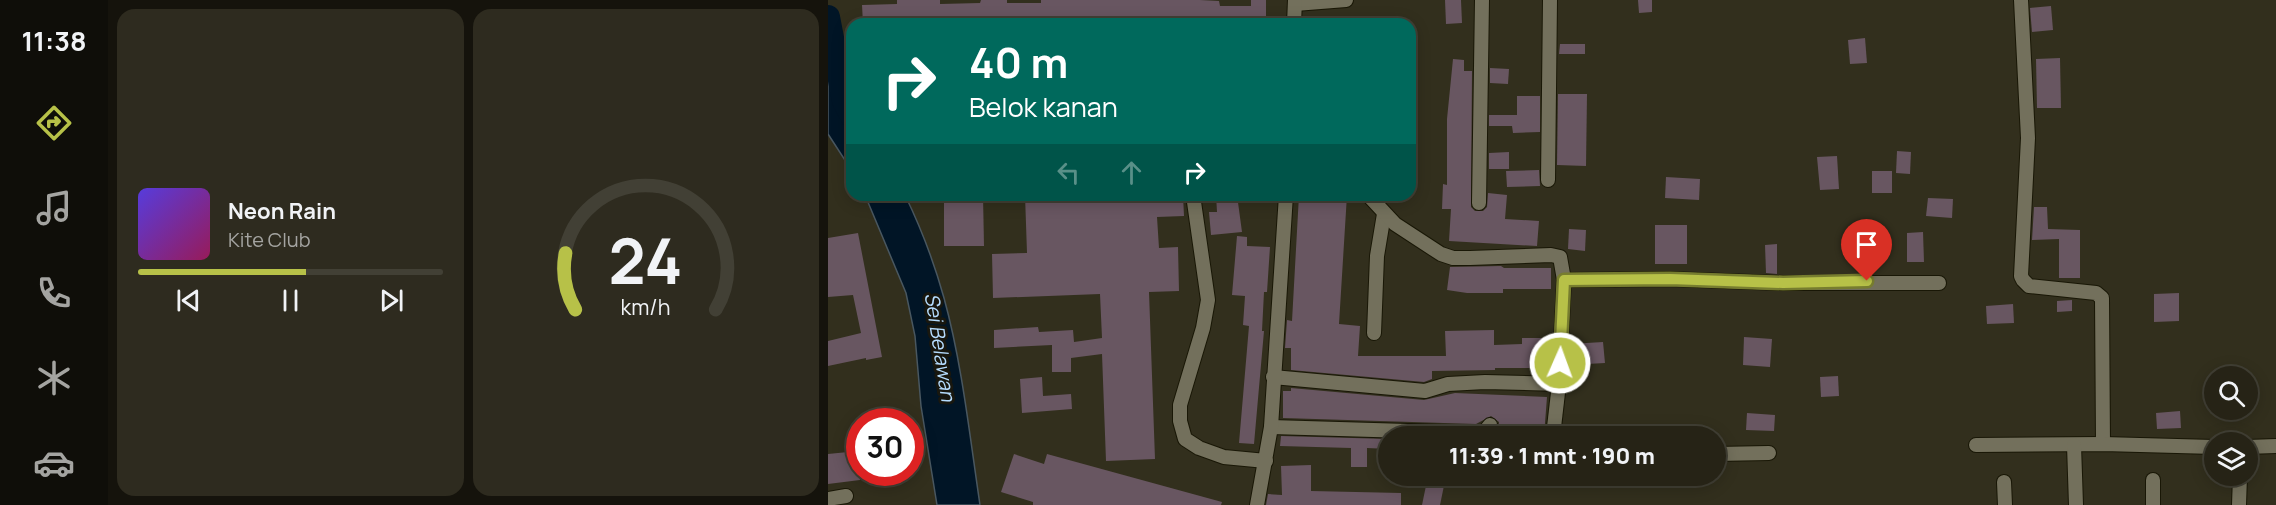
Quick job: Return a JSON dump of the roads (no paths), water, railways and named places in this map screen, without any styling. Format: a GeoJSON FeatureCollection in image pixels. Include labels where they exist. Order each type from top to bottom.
{"type":"FeatureCollection","features":[{"type":"Feature","properties":{"kind":"street"},"geometry":{"type":"LineString","coordinates":[[1294,18],[1295,2],[1346,0]]}},
{"type":"Feature","properties":{"kind":"street"},"geometry":{"type":"LineString","coordinates":[[1479,203],[1482,0]]}},
{"type":"Feature","properties":{"kind":"street"},"geometry":{"type":"LineString","coordinates":[[1548,180],[1550,0]]}},
{"type":"Feature","properties":{"kind":"street"},"geometry":{"type":"LineString","coordinates":[[2022,0],[2028,138],[2021,276],[2030,286],[2096,292],[2102,298],[2103,444]]}},
{"type":"Feature","properties":{"kind":"street"},"geometry":{"type":"LineString","coordinates":[[1194,201],[1208,300],[1203,328],[1180,405],[1180,421],[1185,439],[1199,448],[1224,457],[1266,461]]}},
{"type":"Feature","properties":{"kind":"street"},"geometry":{"type":"LineString","coordinates":[[1257,505],[1271,427],[1286,201]]}},
{"type":"Feature","properties":{"kind":"street"},"geometry":{"type":"LineString","coordinates":[[1373,201],[1384,214],[1428,247],[1453,258],[1551,255],[1560,257],[1564,280],[1559,384],[1554,426]]}},
{"type":"Feature","properties":{"kind":"street"},"geometry":{"type":"LineString","coordinates":[[1374,333],[1377,256],[1384,214]]}},
{"type":"Feature","properties":{"kind":"street"},"geometry":{"type":"LineString","coordinates":[[1564,280],[1670,279],[1783,283],[1938,283]]}},
{"type":"Feature","properties":{"kind":"street"},"geometry":{"type":"LineString","coordinates":[[1273,377],[1425,391],[1448,384],[1467,383],[1559,384]]}},
{"type":"Feature","properties":{"kind":"street"},"geometry":{"type":"LineString","coordinates":[[1271,427],[1476,433],[1485,430],[1490,425]]}},
{"type":"Feature","properties":{"kind":"street"},"geometry":{"type":"LineString","coordinates":[[2074,444],[2076,505]]}},
{"type":"Feature","properties":{"kind":"street"},"geometry":{"type":"LineString","coordinates":[[1976,445],[2103,444],[2204,447]]}},
{"type":"Feature","properties":{"kind":"street"},"geometry":{"type":"LineString","coordinates":[[2258,447],[2276,446]]}},
{"type":"Feature","properties":{"kind":"street"},"geometry":{"type":"LineString","coordinates":[[1726,454],[1769,453]]}},
{"type":"Feature","properties":{"kind":"street"},"geometry":{"type":"LineString","coordinates":[[2153,480],[2153,505]]}},
{"type":"Feature","properties":{"kind":"street"},"geometry":{"type":"LineString","coordinates":[[2004,482],[2004,505]]}},
{"type":"Feature","properties":{"kind":"street"},"geometry":{"type":"LineString","coordinates":[[2239,505],[2240,486]]}},
{"type":"Feature","properties":{"kind":"street"},"geometry":{"type":"LineString","coordinates":[[828,499],[846,496]]}},
{"type":"Feature","properties":{"kind":"water"},"geometry":{"type":"Polygon","coordinates":[[[828,28],[846,79],[846,162],[828,134],[828,28]]]}},
{"type":"Feature","properties":{"kind":"water","name":"Sei Belawan"},"geometry":{"type":"Polygon","coordinates":[[[868,201],[908,201],[927,245],[944,298],[956,348],[980,505],[937,505],[924,425],[924,408],[921,406],[915,336],[906,293],[868,201]]]}},
{"type":"Feature","properties":{"kind":"waterway","name":"Sei Belawan"},"geometry":{"type":"LineString","coordinates":[[828,17],[846,105]]}}]}
